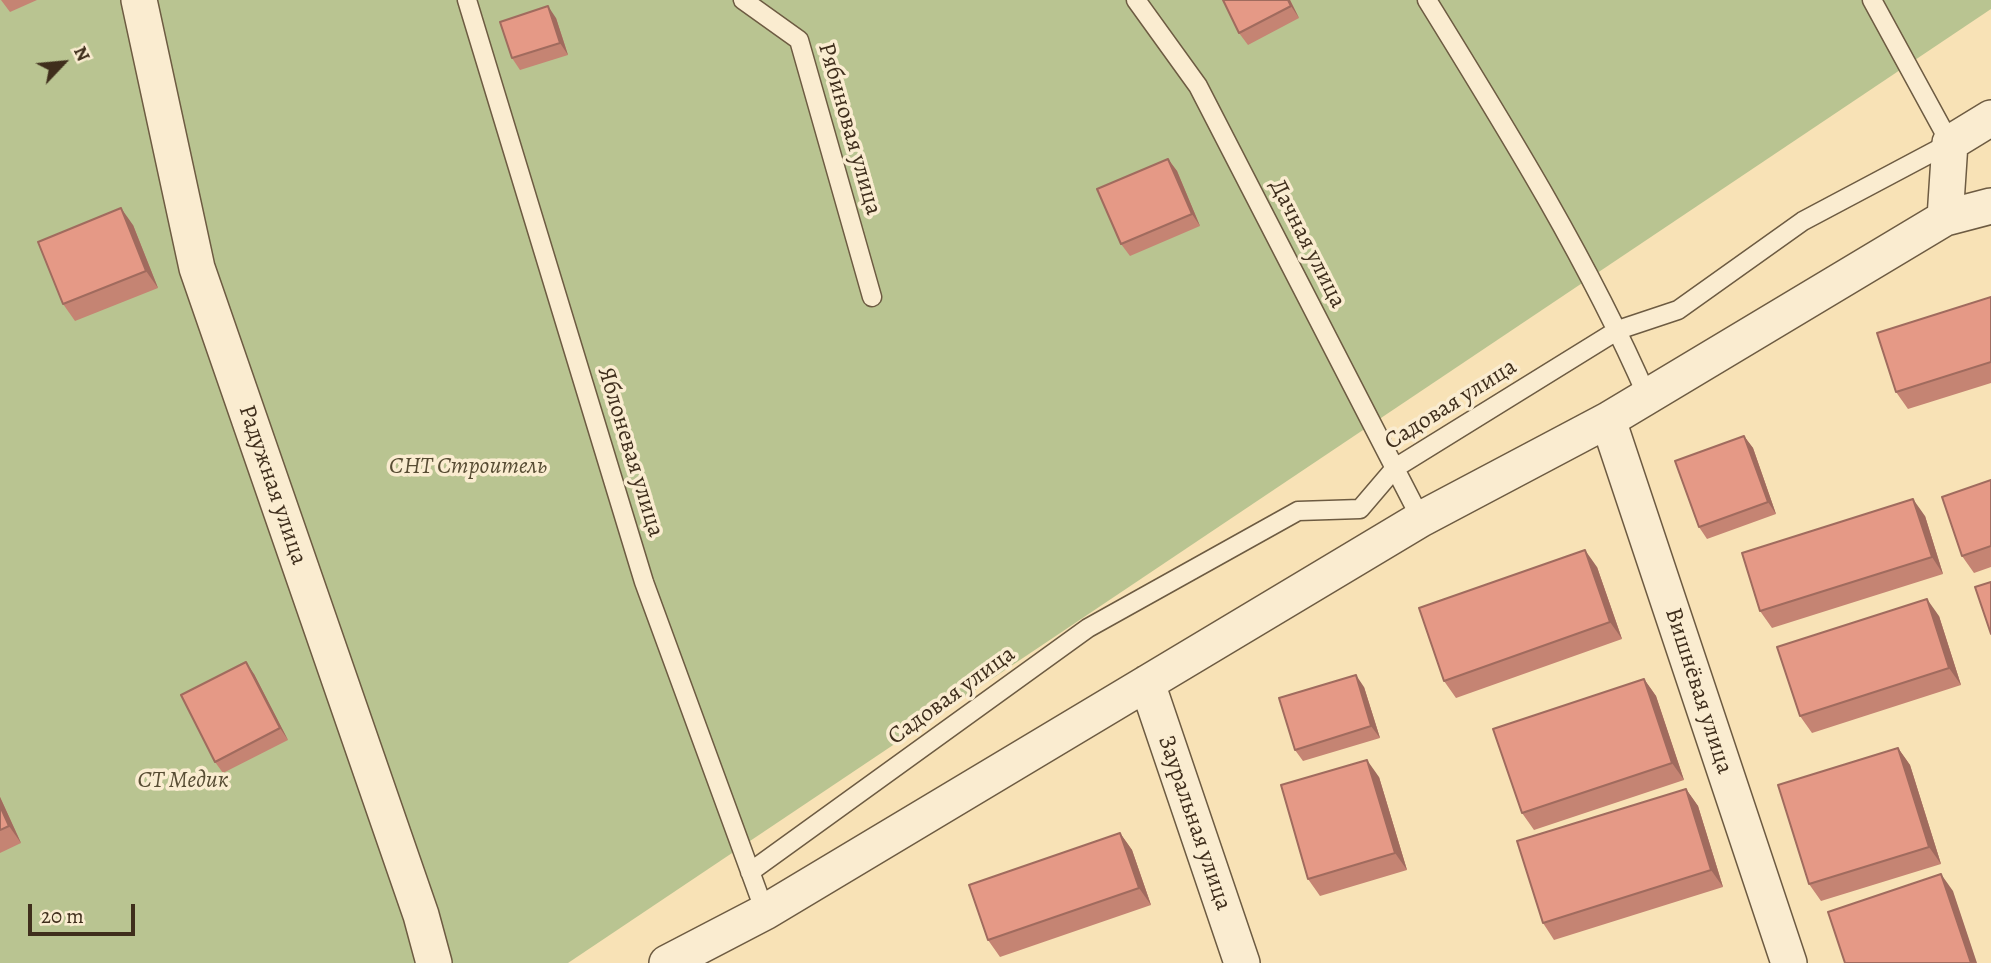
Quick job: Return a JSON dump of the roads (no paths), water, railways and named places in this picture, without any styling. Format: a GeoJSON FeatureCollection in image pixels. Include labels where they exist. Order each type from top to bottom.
{"type":"FeatureCollection","features":[{"type":"Feature","properties":{"kind":"street","name":"Радужная улица"},"geometry":{"type":"LineString","coordinates":[[138,0],[197,268],[421,915],[434,963]]}},
{"type":"Feature","properties":{"kind":"street"},"geometry":{"type":"LineString","coordinates":[[1945,218],[1950,143],[1991,118]]}},
{"type":"Feature","properties":{"kind":"street"},"geometry":{"type":"LineString","coordinates":[[667,963],[765,912],[1421,519],[1608,420],[1945,218],[1991,206]]}},
{"type":"Feature","properties":{"kind":"street","name":"Вишнёвая улица"},"geometry":{"type":"LineString","coordinates":[[1608,420],[1789,963]]}},
{"type":"Feature","properties":{"kind":"street","name":"Зауральная улица"},"geometry":{"type":"LineString","coordinates":[[1147,683],[1242,963]]}},
{"type":"Feature","properties":{"kind":"lane","name":"Яблоневая улица"},"geometry":{"type":"LineString","coordinates":[[467,0],[644,582],[765,912]]}},
{"type":"Feature","properties":{"kind":"lane","name":"Рябиновая улица"},"geometry":{"type":"LineString","coordinates":[[743,0],[799,40],[872,297]]}},
{"type":"Feature","properties":{"kind":"lane","name":"Дачная улица"},"geometry":{"type":"LineString","coordinates":[[1136,0],[1198,86],[1421,519]]}},
{"type":"Feature","properties":{"kind":"lane"},"geometry":{"type":"LineString","coordinates":[[1427,0],[1493,107],[1618,330],[1647,396]]}},
{"type":"Feature","properties":{"kind":"lane"},"geometry":{"type":"LineString","coordinates":[[1872,0],[1950,143]]}},
{"type":"Feature","properties":{"kind":"lane","name":"Садовая улица"},"geometry":{"type":"LineString","coordinates":[[750,872],[1088,628],[1298,511],[1360,509],[1395,468],[1618,330],[1678,310],[1803,221],[1950,143]]}},
{"type":"Feature","properties":{"kind":"park label","name":"СНТ Строитель"},"geometry":{"type":"Point","coordinates":[468,467]}},
{"type":"Feature","properties":{"kind":"park label","name":"СТ Медик"},"geometry":{"type":"Point","coordinates":[183,781]}}]}
